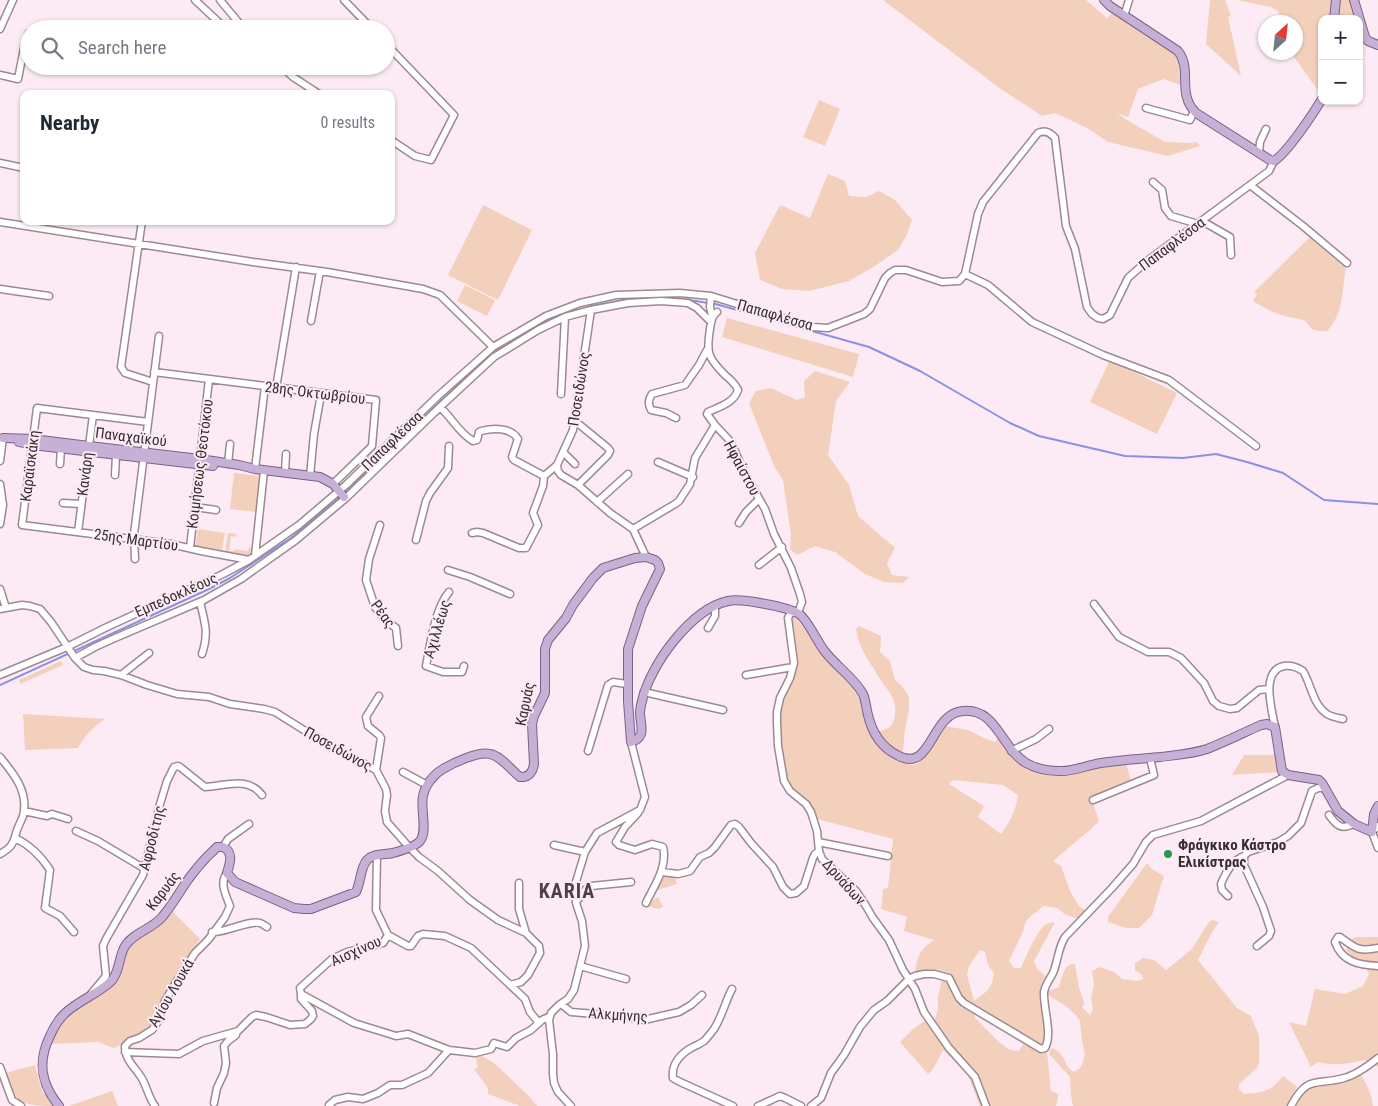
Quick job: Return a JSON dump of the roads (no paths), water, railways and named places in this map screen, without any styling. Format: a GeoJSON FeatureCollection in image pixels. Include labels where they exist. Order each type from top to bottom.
{"type":"FeatureCollection","features":[{"type":"Feature","properties":{"kind":"main road"},"geometry":{"type":"LineString","coordinates":[[1104,0],[1124,16],[1174,47],[1180,53],[1184,64],[1186,97],[1188,104],[1194,111],[1274,161],[1280,157],[1318,105]]}},
{"type":"Feature","properties":{"kind":"main road"},"geometry":{"type":"LineString","coordinates":[[1334,15],[1336,0]]}},
{"type":"Feature","properties":{"kind":"main road"},"geometry":{"type":"LineString","coordinates":[[1354,0],[1364,36],[1368,41],[1378,45]]}},
{"type":"Feature","properties":{"kind":"main road","name":"Παναχαϊκού"},"geometry":{"type":"LineString","coordinates":[[2,438],[228,464],[264,471],[322,478],[333,484]]}},
{"type":"Feature","properties":{"kind":"main road","name":"Παναχαϊκού"},"geometry":{"type":"LineString","coordinates":[[33,442],[62,448],[88,448],[116,454],[144,455]]}},
{"type":"Feature","properties":{"kind":"main road","name":"Παναχαϊκού"},"geometry":{"type":"LineString","coordinates":[[200,462],[239,470],[255,469]]}},
{"type":"Feature","properties":{"kind":"main road"},"geometry":{"type":"LineString","coordinates":[[333,484],[341,494]]}},
{"type":"Feature","properties":{"kind":"main road"},"geometry":{"type":"LineString","coordinates":[[646,557],[656,560],[660,569],[642,606],[630,643],[627,662],[631,742],[638,739],[641,733],[640,709],[644,692],[653,672],[668,649],[691,622],[715,606],[728,601],[743,601],[786,609],[802,617],[823,650],[858,686],[864,697],[875,734],[895,754],[909,760],[917,758],[928,746],[948,717],[954,713],[964,711],[977,712],[989,718],[1011,751],[1020,759],[1030,765],[1057,771],[1099,763],[1185,754],[1206,749],[1261,725],[1268,724],[1275,727],[1282,771],[1288,775],[1316,779],[1322,782],[1338,811],[1354,824],[1375,829],[1374,814],[1378,806]]}},
{"type":"Feature","properties":{"kind":"main road","name":"Καρυάς"},"geometry":{"type":"LineString","coordinates":[[427,786],[430,780],[443,769],[473,756],[488,754],[500,759],[520,776],[529,775],[534,764],[533,720],[545,693],[546,643],[566,618],[593,578],[603,568],[635,558],[646,557]]}},
{"type":"Feature","properties":{"kind":"main road"},"geometry":{"type":"LineString","coordinates":[[223,846],[230,854],[227,873],[236,882],[294,908],[311,909],[356,892],[366,861],[370,857],[392,854],[420,842],[423,828],[422,800],[427,786]]}},
{"type":"Feature","properties":{"kind":"main road","name":"Καρυάς"},"geometry":{"type":"LineString","coordinates":[[59,1106],[46,1085],[42,1068],[43,1052],[54,1028],[63,1014],[114,978],[122,951],[129,941],[164,916],[188,879],[207,857],[217,848],[223,846]]}},
{"type":"Feature","properties":{"kind":"street"},"geometry":{"type":"LineString","coordinates":[[0,29],[13,0]]}},
{"type":"Feature","properties":{"kind":"street"},"geometry":{"type":"LineString","coordinates":[[195,0],[216,20]]}},
{"type":"Feature","properties":{"kind":"street"},"geometry":{"type":"LineString","coordinates":[[220,0],[237,20]]}},
{"type":"Feature","properties":{"kind":"street"},"geometry":{"type":"LineString","coordinates":[[344,0],[363,20]]}},
{"type":"Feature","properties":{"kind":"street"},"geometry":{"type":"LineString","coordinates":[[1124,16],[1129,0]]}},
{"type":"Feature","properties":{"kind":"street"},"geometry":{"type":"LineString","coordinates":[[395,53],[454,115],[430,160],[416,156],[395,143]]}},
{"type":"Feature","properties":{"kind":"street"},"geometry":{"type":"LineString","coordinates":[[0,75],[18,78],[20,68]]}},
{"type":"Feature","properties":{"kind":"street"},"geometry":{"type":"LineString","coordinates":[[291,75],[313,90]]}},
{"type":"Feature","properties":{"kind":"street"},"geometry":{"type":"LineString","coordinates":[[1146,108],[1190,120],[1194,111]]}},
{"type":"Feature","properties":{"kind":"street"},"geometry":{"type":"LineString","coordinates":[[1259,153],[1260,142],[1266,129]]}},
{"type":"Feature","properties":{"kind":"street","name":"Παπαφλέσσα"},"geometry":{"type":"LineString","coordinates":[[341,494],[438,396],[493,347],[546,316],[580,303],[616,295],[680,293],[812,327],[828,328],[864,314],[870,309],[886,278],[895,270],[906,270],[946,282],[959,281],[965,274],[980,207],[1038,133],[1049,133],[1055,138],[1066,226],[1075,249],[1087,307],[1094,317],[1103,319],[1112,313],[1131,275],[1147,261],[1269,171],[1274,161]]}},
{"type":"Feature","properties":{"kind":"street"},"geometry":{"type":"LineString","coordinates":[[0,163],[20,167]]}},
{"type":"Feature","properties":{"kind":"street"},"geometry":{"type":"LineString","coordinates":[[1153,182],[1162,190],[1165,208],[1171,216],[1200,223],[1230,237],[1231,255]]}},
{"type":"Feature","properties":{"kind":"street"},"geometry":{"type":"LineString","coordinates":[[1250,186],[1303,226],[1347,263]]}},
{"type":"Feature","properties":{"kind":"street"},"geometry":{"type":"LineString","coordinates":[[0,222],[413,286],[440,295],[493,347]]}},
{"type":"Feature","properties":{"kind":"street"},"geometry":{"type":"LineString","coordinates":[[141,225],[121,366],[125,373],[153,382]]}},
{"type":"Feature","properties":{"kind":"street"},"geometry":{"type":"LineString","coordinates":[[276,388],[296,268]]}},
{"type":"Feature","properties":{"kind":"street"},"geometry":{"type":"LineString","coordinates":[[311,321],[320,271]]}},
{"type":"Feature","properties":{"kind":"street"},"geometry":{"type":"LineString","coordinates":[[965,274],[988,285],[1032,322],[1103,355],[1168,380],[1256,446]]}},
{"type":"Feature","properties":{"kind":"street"},"geometry":{"type":"LineString","coordinates":[[0,289],[49,296]]}},
{"type":"Feature","properties":{"kind":"street"},"geometry":{"type":"LineString","coordinates":[[676,418],[666,413],[651,410],[648,406],[648,399],[652,394],[685,385],[699,365],[707,350],[713,317],[711,301]]}},
{"type":"Feature","properties":{"kind":"street"},"geometry":{"type":"LineString","coordinates":[[0,590],[3,608],[22,605],[40,609],[51,622],[73,656],[200,602],[241,579],[311,529],[494,358],[538,330],[565,318],[591,310],[628,303],[680,302],[697,308],[713,317]]}},
{"type":"Feature","properties":{"kind":"street","name":"Ποσειδώνος"},"geometry":{"type":"LineString","coordinates":[[557,465],[573,430],[575,421],[591,310]]}},
{"type":"Feature","properties":{"kind":"street"},"geometry":{"type":"LineString","coordinates":[[561,394],[565,318]]}},
{"type":"Feature","properties":{"kind":"street"},"geometry":{"type":"LineString","coordinates":[[135,559],[134,539],[160,336]]}},
{"type":"Feature","properties":{"kind":"street","name":"Ηφαίστου"},"geometry":{"type":"LineString","coordinates":[[707,350],[712,360],[735,384],[738,390],[734,398],[707,414],[731,442],[744,472],[765,509],[774,534],[782,547],[801,596],[800,608],[793,612]]}},
{"type":"Feature","properties":{"kind":"street","name":"28ης Οκτωβρίου"},"geometry":{"type":"LineString","coordinates":[[154,372],[376,400],[372,446],[333,484]]}},
{"type":"Feature","properties":{"kind":"street","name":"Κοιμήσεως Θεοτόκου"},"geometry":{"type":"LineString","coordinates":[[190,548],[209,379]]}},
{"type":"Feature","properties":{"kind":"street"},"geometry":{"type":"LineString","coordinates":[[255,469],[265,386]]}},
{"type":"Feature","properties":{"kind":"street"},"geometry":{"type":"LineString","coordinates":[[310,476],[321,394]]}},
{"type":"Feature","properties":{"kind":"street"},"geometry":{"type":"LineString","coordinates":[[440,407],[460,431],[473,441],[476,440],[479,432],[482,430],[500,429],[512,432],[518,438],[512,457],[514,460],[544,476]]}},
{"type":"Feature","properties":{"kind":"street","name":"Καραϊσκάκη"},"geometry":{"type":"LineString","coordinates":[[22,525],[38,408],[93,415]]}},
{"type":"Feature","properties":{"kind":"street"},"geometry":{"type":"LineString","coordinates":[[93,415],[148,422]]}},
{"type":"Feature","properties":{"kind":"street","name":"Κανάρη"},"geometry":{"type":"LineString","coordinates":[[78,532],[93,415]]}},
{"type":"Feature","properties":{"kind":"street"},"geometry":{"type":"LineString","coordinates":[[575,421],[610,451],[578,485]]}},
{"type":"Feature","properties":{"kind":"street"},"geometry":{"type":"LineString","coordinates":[[633,529],[679,500],[693,477],[695,458],[715,425]]}},
{"type":"Feature","properties":{"kind":"street"},"geometry":{"type":"LineString","coordinates":[[0,462],[2,438]]}},
{"type":"Feature","properties":{"kind":"street"},"geometry":{"type":"LineString","coordinates":[[228,464],[230,444]]}},
{"type":"Feature","properties":{"kind":"street"},"geometry":{"type":"LineString","coordinates":[[416,540],[426,501],[448,468],[449,446]]}},
{"type":"Feature","properties":{"kind":"street"},"geometry":{"type":"LineString","coordinates":[[60,464],[62,448]]}},
{"type":"Feature","properties":{"kind":"street"},"geometry":{"type":"LineString","coordinates":[[563,452],[575,464]]}},
{"type":"Feature","properties":{"kind":"street"},"geometry":{"type":"LineString","coordinates":[[114,475],[116,454]]}},
{"type":"Feature","properties":{"kind":"street"},"geometry":{"type":"LineString","coordinates":[[285,473],[286,454]]}},
{"type":"Feature","properties":{"kind":"street"},"geometry":{"type":"LineString","coordinates":[[658,462],[693,477]]}},
{"type":"Feature","properties":{"kind":"street"},"geometry":{"type":"LineString","coordinates":[[472,533],[481,532],[519,548],[526,548],[538,525],[533,513],[543,486],[544,476],[557,465],[561,475],[578,485],[610,513],[633,529],[646,557]]}},
{"type":"Feature","properties":{"kind":"street"},"geometry":{"type":"LineString","coordinates":[[252,558],[264,471]]}},
{"type":"Feature","properties":{"kind":"street"},"geometry":{"type":"LineString","coordinates":[[598,502],[628,474]]}},
{"type":"Feature","properties":{"kind":"street"},"geometry":{"type":"LineString","coordinates":[[0,484],[0,524]]}},
{"type":"Feature","properties":{"kind":"street","name":"Εμπεδοκλέους"},"geometry":{"type":"LineString","coordinates":[[0,675],[67,647],[223,574],[252,558],[341,494]]}},
{"type":"Feature","properties":{"kind":"street"},"geometry":{"type":"LineString","coordinates":[[740,523],[746,512],[759,499]]}},
{"type":"Feature","properties":{"kind":"street"},"geometry":{"type":"LineString","coordinates":[[64,503],[81,504]]}},
{"type":"Feature","properties":{"kind":"street"},"geometry":{"type":"LineString","coordinates":[[195,507],[216,510]]}},
{"type":"Feature","properties":{"kind":"street","name":"25ης Μαρτίου"},"geometry":{"type":"LineString","coordinates":[[22,525],[134,539],[252,558]]}},
{"type":"Feature","properties":{"kind":"street","name":"Ρέας"},"geometry":{"type":"LineString","coordinates":[[380,525],[369,559],[366,580],[374,607],[385,620],[396,628],[398,646]]}},
{"type":"Feature","properties":{"kind":"street"},"geometry":{"type":"LineString","coordinates":[[759,565],[782,547]]}},
{"type":"Feature","properties":{"kind":"street"},"geometry":{"type":"LineString","coordinates":[[448,570],[510,594]]}},
{"type":"Feature","properties":{"kind":"street","name":"Αχιλλέως"},"geometry":{"type":"LineString","coordinates":[[449,592],[436,623],[426,666],[443,672],[462,672],[464,666]]}},
{"type":"Feature","properties":{"kind":"street"},"geometry":{"type":"LineString","coordinates":[[200,602],[206,634],[206,642],[202,654]]}},
{"type":"Feature","properties":{"kind":"street"},"geometry":{"type":"LineString","coordinates":[[1094,604],[1118,637],[1148,652],[1169,652],[1181,658],[1204,683],[1213,701],[1225,709],[1238,708],[1259,690],[1268,689]]}},
{"type":"Feature","properties":{"kind":"street"},"geometry":{"type":"LineString","coordinates":[[708,628],[716,616],[715,606]]}},
{"type":"Feature","properties":{"kind":"street","name":"Δρυάδων"},"geometry":{"type":"LineString","coordinates":[[793,612],[788,618],[794,663],[790,678],[780,698],[777,712],[778,746],[784,782],[787,788],[806,804],[811,812],[819,851],[823,861],[859,895],[889,940],[903,970],[917,993],[922,1008],[949,1048],[975,1077],[986,1106]]}},
{"type":"Feature","properties":{"kind":"street"},"geometry":{"type":"LineString","coordinates":[[121,675],[149,653]]}},
{"type":"Feature","properties":{"kind":"street","name":"Ποσειδώνος"},"geometry":{"type":"LineString","coordinates":[[73,656],[84,667],[121,675],[177,694],[209,697],[230,704],[275,712],[315,737],[376,770],[386,789],[385,811],[387,822],[419,857],[498,920],[526,933]]}},
{"type":"Feature","properties":{"kind":"street"},"geometry":{"type":"LineString","coordinates":[[1275,727],[1268,689],[1273,673],[1279,668],[1288,666],[1300,669],[1305,673],[1314,696],[1323,711],[1343,719]]}},
{"type":"Feature","properties":{"kind":"street"},"geometry":{"type":"LineString","coordinates":[[746,675],[793,667]]}},
{"type":"Feature","properties":{"kind":"street"},"geometry":{"type":"LineString","coordinates":[[588,751],[608,685],[613,682],[628,684]]}},
{"type":"Feature","properties":{"kind":"street"},"geometry":{"type":"LineString","coordinates":[[644,692],[722,710]]}},
{"type":"Feature","properties":{"kind":"street"},"geometry":{"type":"LineString","coordinates":[[376,770],[381,738],[368,726],[366,717],[379,696]]}},
{"type":"Feature","properties":{"kind":"street"},"geometry":{"type":"LineString","coordinates":[[1011,751],[1036,739],[1049,729]]}},
{"type":"Feature","properties":{"kind":"street"},"geometry":{"type":"LineString","coordinates":[[631,742],[645,797],[640,810],[625,827],[616,842],[619,845],[635,850],[652,844],[663,847],[665,856],[662,872],[646,903]]}},
{"type":"Feature","properties":{"kind":"street"},"geometry":{"type":"LineString","coordinates":[[0,757],[12,771],[21,786],[24,798],[24,811],[15,838],[10,848],[0,854]]}},
{"type":"Feature","properties":{"kind":"street"},"geometry":{"type":"LineString","coordinates":[[1093,800],[1154,775],[1150,758]]}},
{"type":"Feature","properties":{"kind":"street","name":"Αφροδίτης"},"geometry":{"type":"LineString","coordinates":[[91,994],[106,976],[103,954],[106,939],[143,875],[160,804],[172,769],[178,766],[205,787],[239,782],[259,791],[262,795]]}},
{"type":"Feature","properties":{"kind":"street"},"geometry":{"type":"LineString","coordinates":[[403,772],[427,786]]}},
{"type":"Feature","properties":{"kind":"street"},"geometry":{"type":"LineString","coordinates":[[811,1106],[818,1102],[823,1095],[831,1073],[865,1021],[874,1010],[915,976],[937,974],[946,977],[950,980],[964,1003],[1041,1049],[1045,1048],[1048,1043],[1048,1034],[1044,992],[1056,964],[1062,942],[1133,864],[1146,842],[1153,836],[1201,821],[1288,775]]}},
{"type":"Feature","properties":{"kind":"street"},"geometry":{"type":"LineString","coordinates":[[1228,896],[1222,890],[1221,884],[1238,859],[1248,852],[1278,842],[1288,836],[1301,823],[1312,791],[1318,788],[1325,788]]}},
{"type":"Feature","properties":{"kind":"street"},"geometry":{"type":"LineString","coordinates":[[571,1106],[558,1092],[554,1083],[549,1017],[552,1012],[570,997],[574,990],[585,946],[582,921],[576,903],[576,885],[585,852],[596,833],[640,810]]}},
{"type":"Feature","properties":{"kind":"street"},"geometry":{"type":"LineString","coordinates":[[24,811],[47,816],[52,814],[68,819]]}},
{"type":"Feature","properties":{"kind":"street"},"geometry":{"type":"LineString","coordinates":[[1329,815],[1341,827],[1354,824]]}},
{"type":"Feature","properties":{"kind":"street"},"geometry":{"type":"LineString","coordinates":[[223,846],[228,839],[249,824]]}},
{"type":"Feature","properties":{"kind":"street"},"geometry":{"type":"LineString","coordinates":[[662,872],[678,874],[690,871],[700,857],[712,850],[730,825],[735,824],[773,867],[785,890],[790,894],[794,894],[799,892],[804,886],[813,858],[819,851]]}},
{"type":"Feature","properties":{"kind":"street"},"geometry":{"type":"LineString","coordinates":[[1375,829],[1378,848]]}},
{"type":"Feature","properties":{"kind":"street"},"geometry":{"type":"LineString","coordinates":[[76,830],[145,869]]}},
{"type":"Feature","properties":{"kind":"street"},"geometry":{"type":"LineString","coordinates":[[15,838],[32,848],[50,870],[45,908],[60,916],[74,932]]}},
{"type":"Feature","properties":{"kind":"street"},"geometry":{"type":"LineString","coordinates":[[818,842],[888,856]]}},
{"type":"Feature","properties":{"kind":"street"},"geometry":{"type":"LineString","coordinates":[[554,844],[585,852]]}},
{"type":"Feature","properties":{"kind":"street","name":"Αισχίνου"},"geometry":{"type":"LineString","coordinates":[[301,994],[300,988],[332,959],[347,952],[382,943],[388,935],[376,910],[378,855]]}},
{"type":"Feature","properties":{"kind":"street"},"geometry":{"type":"LineString","coordinates":[[1244,856],[1244,865],[1263,907],[1271,931],[1257,946]]}},
{"type":"Feature","properties":{"kind":"street","name":"Αγίου Λουκά"},"geometry":{"type":"LineString","coordinates":[[125,1052],[125,1046],[130,1041],[140,1038],[152,1030],[157,1023],[165,1001],[195,953],[208,940],[212,932],[225,917],[230,906],[223,886],[224,877],[227,873]]}},
{"type":"Feature","properties":{"kind":"street"},"geometry":{"type":"LineString","coordinates":[[576,903],[586,888],[591,886],[631,882]]}},
{"type":"Feature","properties":{"kind":"street"},"geometry":{"type":"LineString","coordinates":[[510,985],[519,983],[526,977],[540,953],[539,946],[526,933],[519,909],[519,883]]}},
{"type":"Feature","properties":{"kind":"street"},"geometry":{"type":"LineString","coordinates":[[212,932],[220,932],[253,923],[260,923],[267,927]]}},
{"type":"Feature","properties":{"kind":"street"},"geometry":{"type":"LineString","coordinates":[[388,935],[408,946],[411,946],[418,936],[423,934],[448,938],[471,948],[524,999],[538,1023]]}},
{"type":"Feature","properties":{"kind":"street"},"geometry":{"type":"LineString","coordinates":[[1378,948],[1359,949],[1340,937],[1335,942],[1347,959],[1359,964],[1378,966]]}},
{"type":"Feature","properties":{"kind":"street"},"geometry":{"type":"LineString","coordinates":[[580,966],[626,979]]}},
{"type":"Feature","properties":{"kind":"street"},"geometry":{"type":"LineString","coordinates":[[732,989],[714,1030],[705,1040],[692,1047],[678,1059],[672,1071],[673,1078],[678,1081],[733,1106]]}},
{"type":"Feature","properties":{"kind":"street"},"geometry":{"type":"LineString","coordinates":[[154,1106],[142,1077],[128,1060],[125,1052],[179,1054],[203,1041],[241,1030],[255,1016],[263,1016],[290,1025],[305,1024],[313,1016],[312,1011],[301,999],[301,994]]}},
{"type":"Feature","properties":{"kind":"street"},"geometry":{"type":"LineString","coordinates":[[301,994],[354,1023],[396,1036],[408,1034],[449,1050],[475,1053],[491,1049],[494,1043],[507,1047],[516,1038],[531,1030],[544,1018],[549,1017]]}},
{"type":"Feature","properties":{"kind":"street","name":"Αλκμήνης"},"geometry":{"type":"LineString","coordinates":[[561,1004],[571,1012],[644,1020],[679,1012],[691,1005],[702,995]]}},
{"type":"Feature","properties":{"kind":"street"},"geometry":{"type":"LineString","coordinates":[[214,1103],[226,1063],[224,1047],[236,1035],[236,1032]]}},
{"type":"Feature","properties":{"kind":"street"},"geometry":{"type":"LineString","coordinates":[[330,1105],[335,1100],[348,1097],[363,1099],[378,1093],[390,1085],[402,1085],[428,1073],[449,1050]]}},
{"type":"Feature","properties":{"kind":"street"},"geometry":{"type":"LineString","coordinates":[[1292,1106],[1300,1090],[1305,1086],[1345,1078],[1358,1072],[1378,1058]]}},
{"type":"Feature","properties":{"kind":"street"},"geometry":{"type":"LineString","coordinates":[[0,1067],[12,1100],[21,1106]]}},
{"type":"Feature","properties":{"kind":"street"},"geometry":{"type":"LineString","coordinates":[[758,1106],[780,1096],[801,1106]]}},
{"type":"Feature","properties":{"kind":"waterway"},"geometry":{"type":"LineString","coordinates":[[569,313],[603,304],[638,299],[691,300],[708,303]]}},
{"type":"Feature","properties":{"kind":"waterway"},"geometry":{"type":"LineString","coordinates":[[712,303],[869,347],[920,371],[1010,423],[1039,436],[1125,456],[1183,458],[1216,454],[1283,473],[1324,500],[1378,504]]}},
{"type":"Feature","properties":{"kind":"waterway"},"geometry":{"type":"LineString","coordinates":[[542,325],[562,315]]}},
{"type":"Feature","properties":{"kind":"waterway"},"geometry":{"type":"LineString","coordinates":[[345,493],[481,363],[516,340]]}},
{"type":"Feature","properties":{"kind":"waterway"},"geometry":{"type":"LineString","coordinates":[[0,685],[230,578],[291,538],[341,496]]}},
{"type":"Feature","properties":{"kind":"place","name":"Φράγκικο Κάστρο Ελικίστρας"},"geometry":{"type":"Point","coordinates":[1168,854]}},
{"type":"Feature","properties":{"kind":"district","name":"KARIA"},"geometry":{"type":"Point","coordinates":[567,891]}}]}
